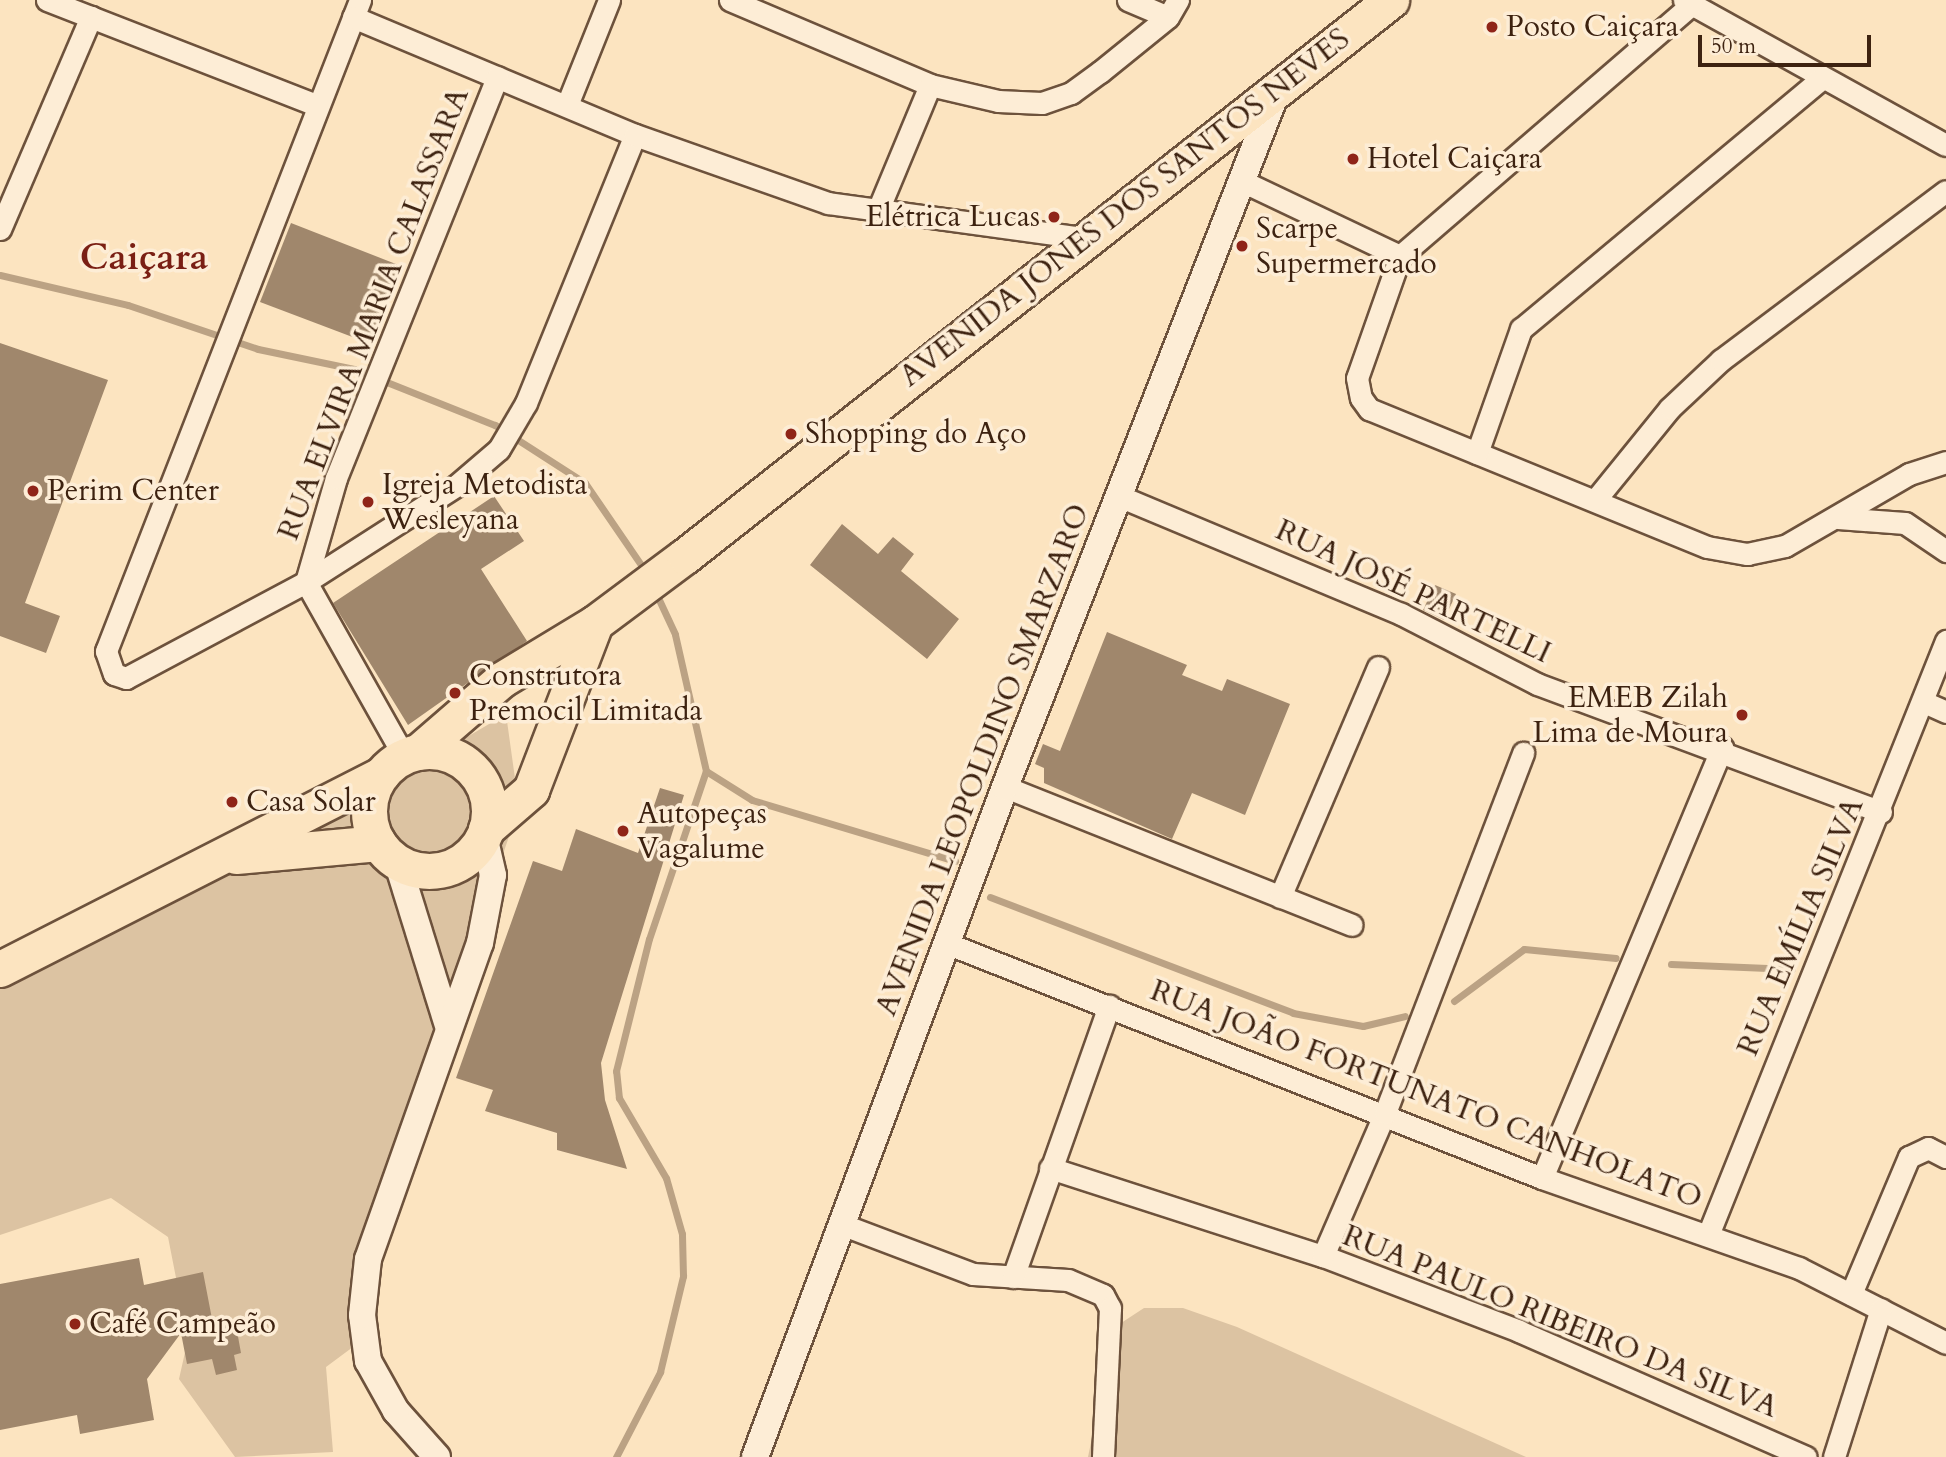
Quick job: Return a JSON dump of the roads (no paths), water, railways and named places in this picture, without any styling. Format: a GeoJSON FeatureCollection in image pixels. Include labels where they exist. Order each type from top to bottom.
{"type":"FeatureCollection","features":[{"type":"Feature","properties":{"kind":"highway","name":"AVENIDA JONES DOS SANTOS NEVES"},"geometry":{"type":"LineString","coordinates":[[0,969],[401,761],[501,680],[595,623],[685,556],[1083,238],[1391,0]]}},
{"type":"Feature","properties":{"kind":"highway","name":"AVENIDA JONES DOS SANTOS NEVES"},"geometry":{"type":"LineString","coordinates":[[218,858],[388,854],[426,872],[454,866],[485,832],[531,790],[595,623]]}},
{"type":"Feature","properties":{"kind":"highway"},"geometry":{"type":"LineString","coordinates":[[388,854],[370,802],[401,761],[446,753],[471,768],[486,793],[485,832]]}},
{"type":"Feature","properties":{"kind":"street"},"geometry":{"type":"LineString","coordinates":[[47,0],[316,105]]}},
{"type":"Feature","properties":{"kind":"street"},"geometry":{"type":"LineString","coordinates":[[568,105],[609,0]]}},
{"type":"Feature","properties":{"kind":"street"},"geometry":{"type":"LineString","coordinates":[[730,0],[930,85],[998,101],[1042,103],[1071,93],[1173,8]]}},
{"type":"Feature","properties":{"kind":"street"},"geometry":{"type":"LineString","coordinates":[[1128,0],[1173,8]]}},
{"type":"Feature","properties":{"kind":"street"},"geometry":{"type":"LineString","coordinates":[[1946,145],[1687,2],[1400,256],[1357,378],[1369,409],[1596,499],[1707,547],[1748,554],[1785,546],[1909,474],[1946,462]]}},
{"type":"Feature","properties":{"kind":"street"},"geometry":{"type":"LineString","coordinates":[[635,135],[518,419],[504,442],[457,485],[306,582],[126,678],[106,665],[106,651],[316,105],[356,8],[497,77],[635,135],[828,203],[1083,238]]}},
{"type":"Feature","properties":{"kind":"street"},"geometry":{"type":"LineString","coordinates":[[0,229],[91,18]]}},
{"type":"Feature","properties":{"kind":"street","name":"RUA ELVIRA MARIA CALASSARA"},"geometry":{"type":"LineString","coordinates":[[401,761],[306,582],[316,536],[497,77]]}},
{"type":"Feature","properties":{"kind":"street"},"geometry":{"type":"LineString","coordinates":[[1477,453],[1502,369],[1521,329],[1822,78]]}},
{"type":"Feature","properties":{"kind":"street"},"geometry":{"type":"LineString","coordinates":[[878,211],[930,85]]}},
{"type":"Feature","properties":{"kind":"street","name":"AVENIDA LEOPOLDINO SMARZARO"},"geometry":{"type":"LineString","coordinates":[[755,1457],[846,1226],[946,943],[1005,787],[1244,182],[1278,88]]}},
{"type":"Feature","properties":{"kind":"street"},"geometry":{"type":"LineString","coordinates":[[1244,182],[1400,256]]}},
{"type":"Feature","properties":{"kind":"street"},"geometry":{"type":"LineString","coordinates":[[1596,499],[1670,408],[1721,360],[1946,191]]}},
{"type":"Feature","properties":{"kind":"street","name":"RUA JOSÉ PARTELLI"},"geometry":{"type":"LineString","coordinates":[[1119,496],[1401,614],[1537,684],[1722,747],[1881,812]]}},
{"type":"Feature","properties":{"kind":"street"},"geometry":{"type":"LineString","coordinates":[[1829,519],[1868,516],[1905,523],[1946,551]]}},
{"type":"Feature","properties":{"kind":"street","name":"RUA EMÍLIA SILVA"},"geometry":{"type":"LineString","coordinates":[[1708,1235],[1926,704],[1946,641]]}},
{"type":"Feature","properties":{"kind":"street"},"geometry":{"type":"LineString","coordinates":[[1280,897],[1378,667]]}},
{"type":"Feature","properties":{"kind":"street"},"geometry":{"type":"LineString","coordinates":[[1926,704],[1946,712]]}},
{"type":"Feature","properties":{"kind":"street"},"geometry":{"type":"LineString","coordinates":[[1542,1178],[1722,747]]}},
{"type":"Feature","properties":{"kind":"street"},"geometry":{"type":"LineString","coordinates":[[1323,1256],[1385,1113],[1523,753]]}},
{"type":"Feature","properties":{"kind":"street"},"geometry":{"type":"LineString","coordinates":[[1005,787],[1351,925]]}},
{"type":"Feature","properties":{"kind":"street"},"geometry":{"type":"LineString","coordinates":[[437,1457],[396,1411],[368,1362],[362,1315],[368,1259],[488,907],[493,875],[485,832]]}},
{"type":"Feature","properties":{"kind":"street"},"geometry":{"type":"LineString","coordinates":[[388,854],[448,1026]]}},
{"type":"Feature","properties":{"kind":"street","name":"RUA JOÃO FORTUNATO CANHOLATO"},"geometry":{"type":"LineString","coordinates":[[946,943],[1385,1113],[1542,1178],[1708,1235],[1851,1294],[1946,1343]]}},
{"type":"Feature","properties":{"kind":"street"},"geometry":{"type":"LineString","coordinates":[[1013,1277],[1110,1006]]}},
{"type":"Feature","properties":{"kind":"street"},"geometry":{"type":"LineString","coordinates":[[1851,1294],[1909,1157],[1928,1148],[1946,1157]]}},
{"type":"Feature","properties":{"kind":"street","name":"RUA PAULO RIBEIRO DA SILVA"},"geometry":{"type":"LineString","coordinates":[[1050,1168],[1323,1256],[1519,1331],[1806,1457]]}},
{"type":"Feature","properties":{"kind":"street"},"geometry":{"type":"LineString","coordinates":[[846,1226],[973,1274],[1084,1283],[1110,1308],[1103,1457]]}},
{"type":"Feature","properties":{"kind":"street"},"geometry":{"type":"LineString","coordinates":[[1834,1457],[1881,1309]]}},
{"type":"Feature","properties":{"kind":"waterway"},"geometry":{"type":"LineString","coordinates":[[0,275],[128,305],[258,349],[354,369],[495,425],[585,483],[646,572]]}},
{"type":"Feature","properties":{"kind":"waterway"},"geometry":{"type":"LineString","coordinates":[[616,1457],[660,1372],[683,1276],[682,1234],[666,1178],[619,1098],[616,1071],[649,939],[706,771],[675,634],[654,589]]}},
{"type":"Feature","properties":{"kind":"waterway"},"geometry":{"type":"LineString","coordinates":[[706,771],[752,800],[955,861]]}},
{"type":"Feature","properties":{"kind":"waterway"},"geometry":{"type":"LineString","coordinates":[[990,897],[1293,1013],[1363,1026],[1405,1016]]}},
{"type":"Feature","properties":{"kind":"waterway"},"geometry":{"type":"LineString","coordinates":[[1454,1001],[1524,949],[1616,958]]}},
{"type":"Feature","properties":{"kind":"waterway"},"geometry":{"type":"LineString","coordinates":[[1671,964],[1792,969]]}},
{"type":"Feature","properties":{"kind":"place","name":"Posto Caiçara"},"geometry":{"type":"Point","coordinates":[1492,27]}},
{"type":"Feature","properties":{"kind":"place","name":"Hotel Caiçara"},"geometry":{"type":"Point","coordinates":[1353,159]}},
{"type":"Feature","properties":{"kind":"place","name":"Elétrica Lucas"},"geometry":{"type":"Point","coordinates":[1054,217]}},
{"type":"Feature","properties":{"kind":"place","name":"Scarpe Supermercado"},"geometry":{"type":"Point","coordinates":[1242,246]}},
{"type":"Feature","properties":{"kind":"place","name":"Shopping do Aço"},"geometry":{"type":"Point","coordinates":[791,434]}},
{"type":"Feature","properties":{"kind":"place","name":"Perim Center"},"geometry":{"type":"Point","coordinates":[33,491]}},
{"type":"Feature","properties":{"kind":"place","name":"Igreja Metodista Wesleyana"},"geometry":{"type":"Point","coordinates":[368,502]}},
{"type":"Feature","properties":{"kind":"place","name":"Construtora Premocil Limitada"},"geometry":{"type":"Point","coordinates":[455,693]}},
{"type":"Feature","properties":{"kind":"place","name":"EMEB Zilah Lima de Moura"},"geometry":{"type":"Point","coordinates":[1742,715]}},
{"type":"Feature","properties":{"kind":"place","name":"Casa Solar"},"geometry":{"type":"Point","coordinates":[232,802]}},
{"type":"Feature","properties":{"kind":"place","name":"Autopeças Vagalume"},"geometry":{"type":"Point","coordinates":[623,831]}},
{"type":"Feature","properties":{"kind":"place","name":"Café Campeão"},"geometry":{"type":"Point","coordinates":[75,1324]}},
{"type":"Feature","properties":{"kind":"district","name":"Caiçara"},"geometry":{"type":"Point","coordinates":[144,257]}}]}
